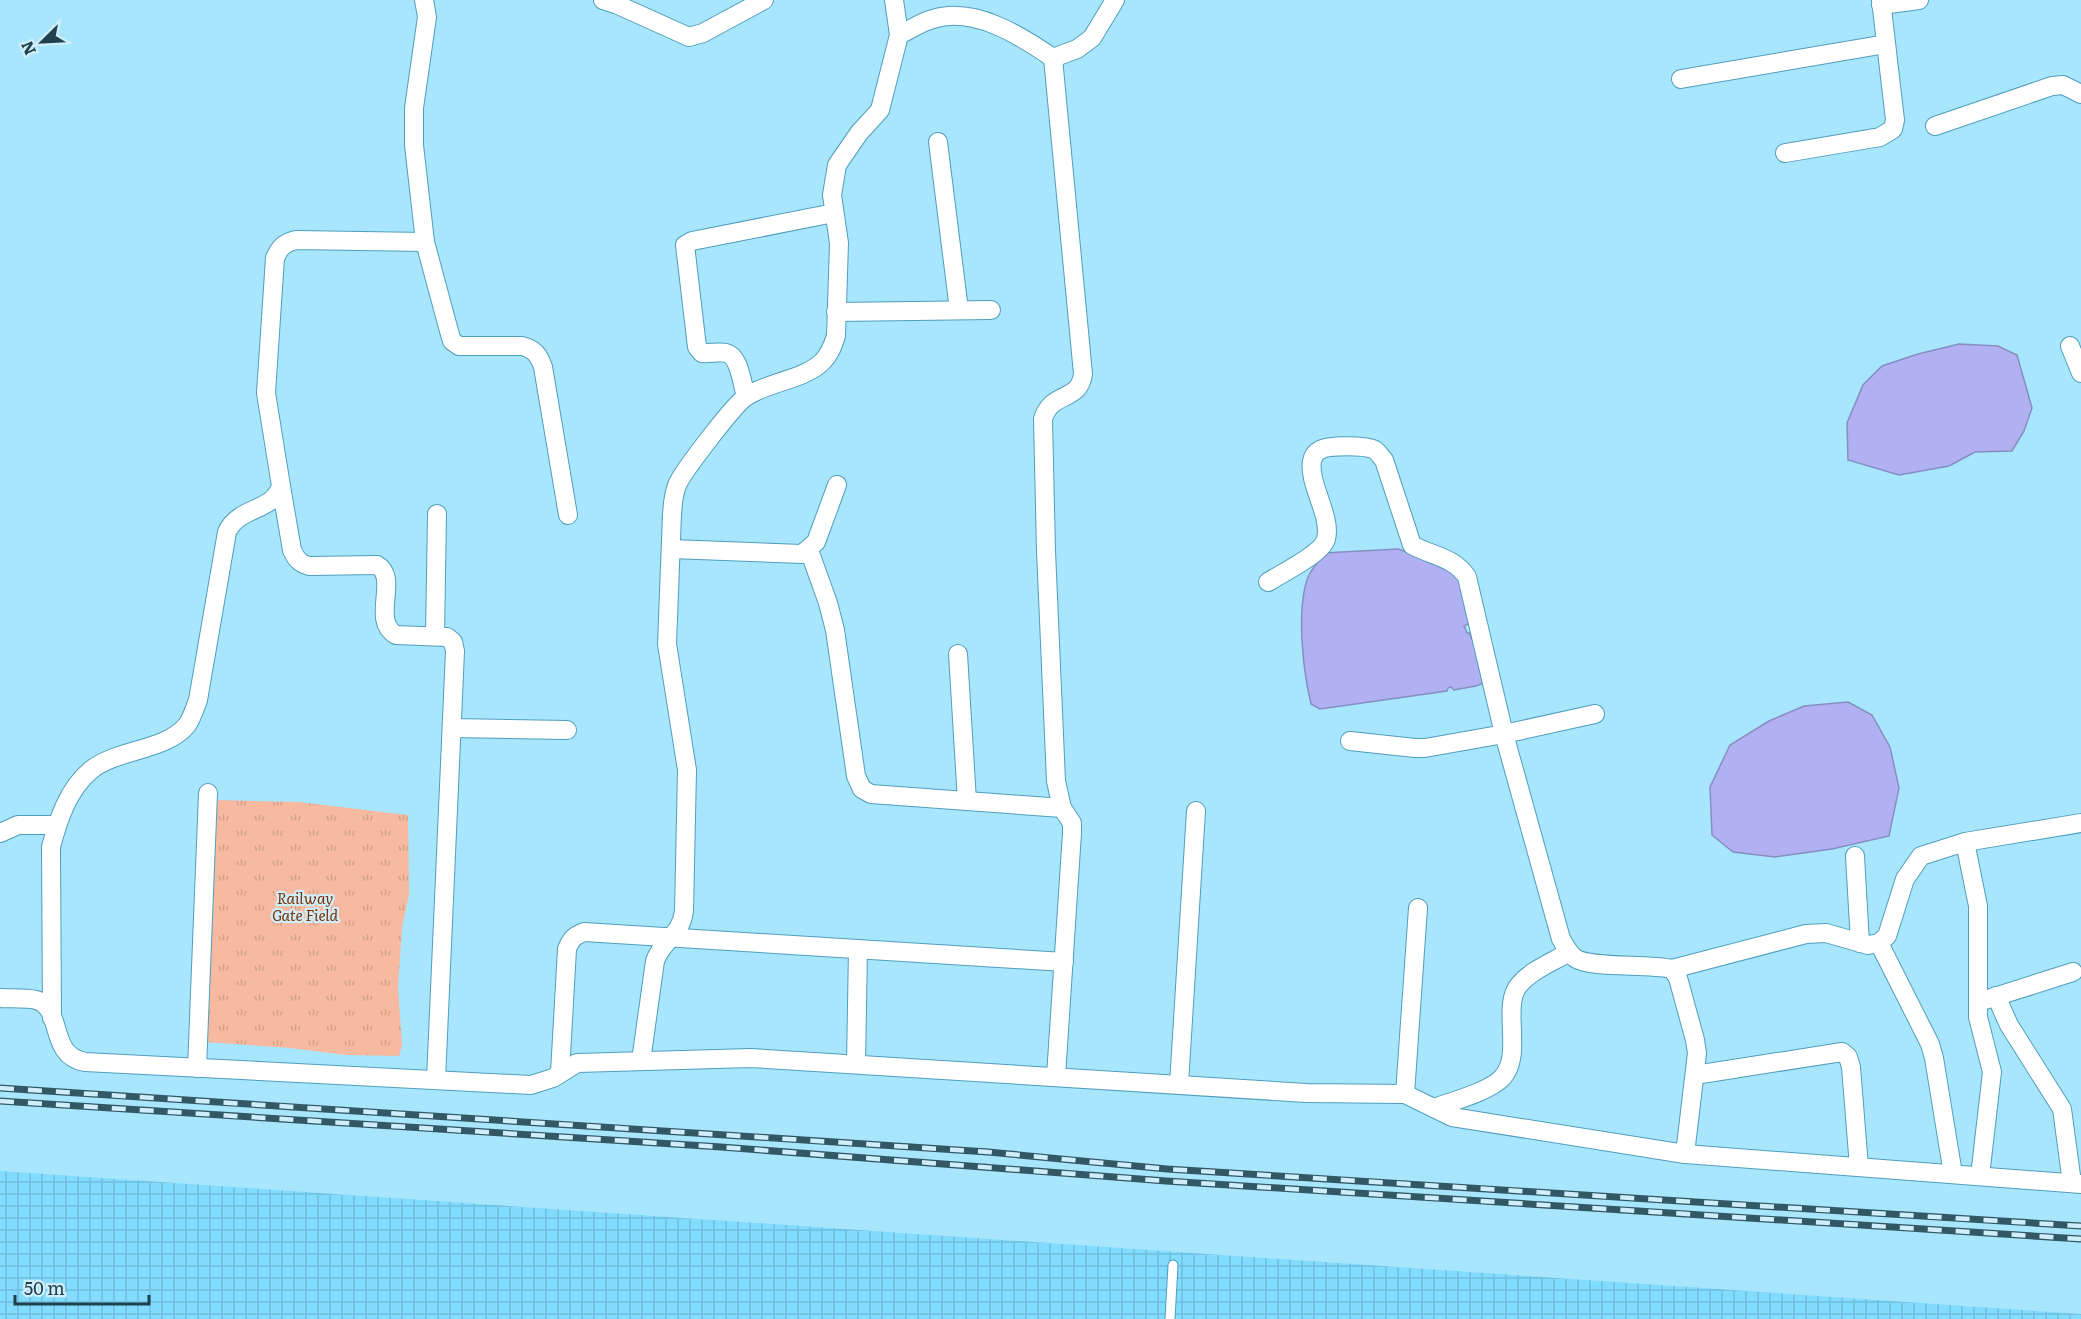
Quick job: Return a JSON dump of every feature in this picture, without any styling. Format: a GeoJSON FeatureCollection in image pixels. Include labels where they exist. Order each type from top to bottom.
{"type":"FeatureCollection","features":[{"type":"Feature","properties":{"kind":"street"},"geometry":{"type":"LineString","coordinates":[[424,0],[427,17],[413,128],[416,168],[425,242],[452,340],[459,346],[469,347],[522,346],[532,349],[540,359],[568,515]]}},
{"type":"Feature","properties":{"kind":"street"},"geometry":{"type":"LineString","coordinates":[[603,0],[618,4],[689,37],[703,33],[734,7],[764,0]]}},
{"type":"Feature","properties":{"kind":"street"},"geometry":{"type":"LineString","coordinates":[[641,1061],[655,961],[658,952],[683,922],[684,911],[687,770],[667,644],[673,498],[686,469],[746,396],[812,369],[823,361],[831,350],[836,336],[839,243],[832,195],[837,165],[859,133],[880,110],[899,35],[894,0]]}},
{"type":"Feature","properties":{"kind":"street"},"geometry":{"type":"LineString","coordinates":[[1053,58],[1077,49],[1092,38],[1115,0]]}},
{"type":"Feature","properties":{"kind":"street"},"geometry":{"type":"LineString","coordinates":[[1785,153],[1880,137],[1893,129],[1895,120],[1881,2],[1919,0]]}},
{"type":"Feature","properties":{"kind":"street"},"geometry":{"type":"LineString","coordinates":[[899,35],[934,18],[958,16],[990,22],[1053,58]]}},
{"type":"Feature","properties":{"kind":"street"},"geometry":{"type":"LineString","coordinates":[[1681,79],[1886,44]]}},
{"type":"Feature","properties":{"kind":"street"},"geometry":{"type":"LineString","coordinates":[[1053,58],[1083,374],[1082,384],[1074,392],[1053,402],[1046,409],[1042,419],[1055,769],[1062,808],[1072,823],[1056,1076]]}},
{"type":"Feature","properties":{"kind":"street"},"geometry":{"type":"LineString","coordinates":[[1935,126],[2052,86],[2063,85],[2081,94]]}},
{"type":"Feature","properties":{"kind":"street"},"geometry":{"type":"LineString","coordinates":[[938,142],[959,310]]}},
{"type":"Feature","properties":{"kind":"street"},"geometry":{"type":"LineString","coordinates":[[746,396],[736,360],[725,352],[702,353],[697,346],[685,245],[692,241],[834,213]]}},
{"type":"Feature","properties":{"kind":"street"},"geometry":{"type":"LineString","coordinates":[[425,242],[296,240],[285,243],[279,248],[275,258],[266,393],[295,558],[301,564],[309,566],[377,565],[386,575],[385,618],[391,632],[396,635],[447,637],[453,642],[455,651],[452,728],[435,1080]]}},
{"type":"Feature","properties":{"kind":"street"},"geometry":{"type":"LineString","coordinates":[[836,312],[991,310]]}},
{"type":"Feature","properties":{"kind":"street"},"geometry":{"type":"LineString","coordinates":[[2070,346],[2081,373]]}},
{"type":"Feature","properties":{"kind":"street"},"geometry":{"type":"LineString","coordinates":[[1268,582],[1321,549],[1326,538],[1313,472],[1314,454],[1322,449],[1361,446],[1375,450],[1384,460],[1412,545],[1452,561],[1461,567],[1467,577],[1504,734],[1562,939],[1576,959],[1589,963],[1658,966],[1671,969],[1806,934],[1826,933],[1868,945],[1879,943],[1887,936],[1905,879],[1921,856],[1965,842],[2081,823]]}},
{"type":"Feature","properties":{"kind":"street"},"geometry":{"type":"LineString","coordinates":[[670,549],[802,554],[816,542],[837,485]]}},
{"type":"Feature","properties":{"kind":"street"},"geometry":{"type":"LineString","coordinates":[[52,1018],[51,847],[56,825],[80,781],[93,769],[111,759],[167,739],[187,725],[198,700],[227,532],[232,522],[240,516],[273,500],[281,486]]}},
{"type":"Feature","properties":{"kind":"street"},"geometry":{"type":"LineString","coordinates":[[435,636],[437,514]]}},
{"type":"Feature","properties":{"kind":"street"},"geometry":{"type":"LineString","coordinates":[[809,550],[833,624],[856,776],[862,789],[871,794],[1062,808]]}},
{"type":"Feature","properties":{"kind":"street"},"geometry":{"type":"LineString","coordinates":[[958,654],[967,801]]}},
{"type":"Feature","properties":{"kind":"street"},"geometry":{"type":"LineString","coordinates":[[1350,741],[1415,748],[1504,734],[1595,714]]}},
{"type":"Feature","properties":{"kind":"street"},"geometry":{"type":"LineString","coordinates":[[452,728],[567,730]]}},
{"type":"Feature","properties":{"kind":"street"},"geometry":{"type":"LineString","coordinates":[[197,1068],[208,793]]}},
{"type":"Feature","properties":{"kind":"street"},"geometry":{"type":"LineString","coordinates":[[1179,1084],[1196,811]]}},
{"type":"Feature","properties":{"kind":"street"},"geometry":{"type":"LineString","coordinates":[[0,833],[18,825],[56,825]]}},
{"type":"Feature","properties":{"kind":"street"},"geometry":{"type":"LineString","coordinates":[[1965,842],[1978,906],[1978,1017],[1992,1072],[1980,1176]]}},
{"type":"Feature","properties":{"kind":"street"},"geometry":{"type":"LineString","coordinates":[[1855,856],[1860,943]]}},
{"type":"Feature","properties":{"kind":"street"},"geometry":{"type":"LineString","coordinates":[[1405,1094],[1418,908]]}},
{"type":"Feature","properties":{"kind":"street"},"geometry":{"type":"LineString","coordinates":[[560,1074],[567,949],[570,940],[575,935],[584,932],[1064,962]]}},
{"type":"Feature","properties":{"kind":"street"},"geometry":{"type":"LineString","coordinates":[[1879,943],[1930,1044],[1953,1174]]}},
{"type":"Feature","properties":{"kind":"street"},"geometry":{"type":"LineString","coordinates":[[856,1064],[858,949]]}},
{"type":"Feature","properties":{"kind":"street"},"geometry":{"type":"LineString","coordinates":[[1434,1108],[1491,1086],[1502,1078],[1511,1058],[1513,998],[1517,986],[1530,975],[1569,952]]}},
{"type":"Feature","properties":{"kind":"street"},"geometry":{"type":"LineString","coordinates":[[1671,969],[1678,978],[1695,1040],[1695,1075],[1685,1154]]}},
{"type":"Feature","properties":{"kind":"street"},"geometry":{"type":"LineString","coordinates":[[1977,1002],[2073,972]]}},
{"type":"Feature","properties":{"kind":"street"},"geometry":{"type":"LineString","coordinates":[[0,998],[39,1001],[47,1008],[66,1053],[75,1060],[531,1085],[543,1082],[578,1064],[751,1058],[1306,1093],[1405,1094],[1452,1117],[1685,1154],[2076,1183],[2074,1144],[2062,1109],[2009,1025],[1996,996]]}},
{"type":"Feature","properties":{"kind":"street"},"geometry":{"type":"LineString","coordinates":[[1695,1075],[1842,1052],[1848,1058],[1851,1067],[1859,1167]]}},
{"type":"Feature","properties":{"kind":"lane"},"geometry":{"type":"LineString","coordinates":[[1170,1319],[1173,1265]]}},
{"type":"Feature","properties":{"kind":"shaded area"},"geometry":{"type":"Polygon","coordinates":[[[1959,344],[1998,346],[2017,355],[2032,408],[2024,431],[2012,451],[1975,452],[1949,466],[1899,475],[1848,460],[1847,423],[1863,385],[1882,366],[1959,344]]]}},
{"type":"Feature","properties":{"kind":"shaded area"},"geometry":{"type":"Polygon","coordinates":[[[1398,549],[1448,565],[1459,579],[1470,623],[1464,626],[1477,644],[1486,682],[1454,690],[1451,687],[1447,691],[1320,709],[1311,704],[1303,658],[1302,606],[1308,577],[1324,553],[1398,549]]]}},
{"type":"Feature","properties":{"kind":"shaded area"},"geometry":{"type":"Polygon","coordinates":[[[1848,702],[1872,715],[1890,747],[1899,788],[1889,836],[1832,849],[1775,857],[1733,852],[1712,835],[1710,787],[1730,745],[1769,721],[1804,706],[1848,702]]]}},
{"type":"Feature","properties":{"kind":"shaded area"},"geometry":{"type":"Polygon","coordinates":[[[0,1171],[2081,1314],[2081,1319],[0,1319],[0,1171]]]}},
{"type":"Feature","properties":{"kind":"green space","name":"Railway Gate Field"},"geometry":{"type":"Polygon","coordinates":[[[218,800],[299,802],[408,815],[409,894],[402,928],[398,987],[402,1045],[399,1056],[345,1055],[290,1048],[205,1042],[211,813],[218,800]]]}},
{"type":"Feature","properties":{"kind":"railway"},"geometry":{"type":"LineString","coordinates":[[0,1088],[988,1152],[1167,1169],[2081,1226]]}},
{"type":"Feature","properties":{"kind":"railway"},"geometry":{"type":"LineString","coordinates":[[0,1101],[721,1147],[1166,1181],[2081,1239]]}}]}
